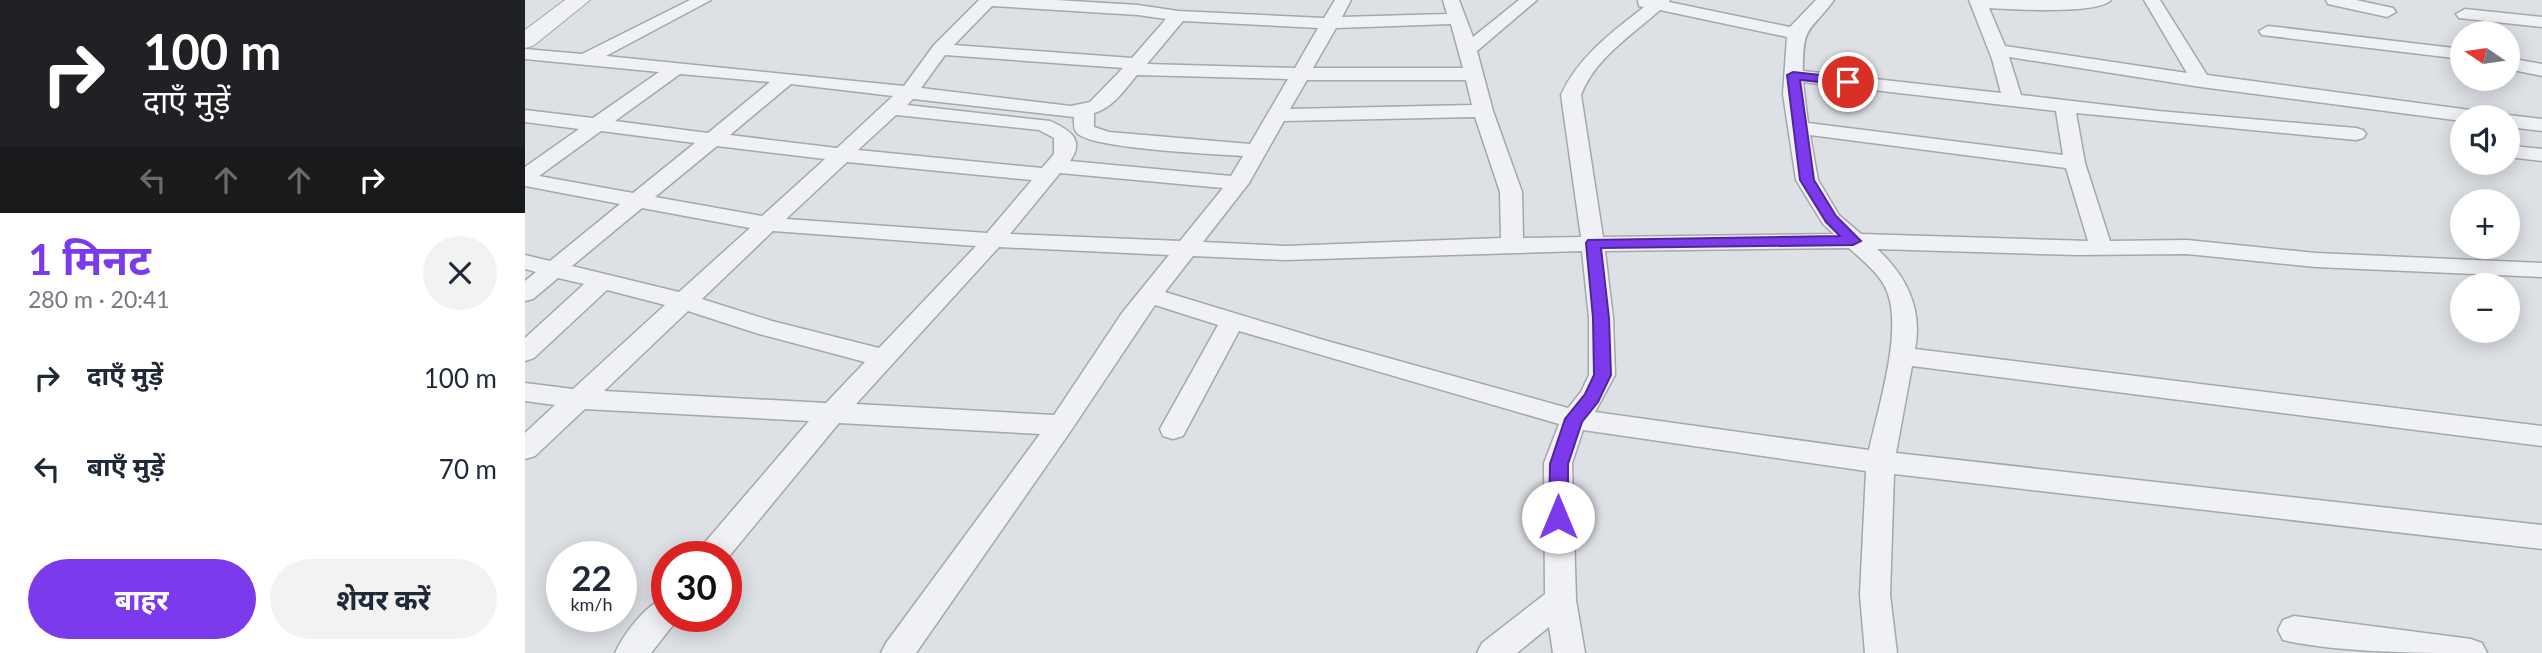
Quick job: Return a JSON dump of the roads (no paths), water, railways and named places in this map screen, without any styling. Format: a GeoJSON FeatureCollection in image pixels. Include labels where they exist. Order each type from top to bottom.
{"type":"FeatureCollection","features":[{"type":"Feature","properties":{"kind":"street"},"geometry":{"type":"LineString","coordinates":[[530,32],[579,0]]}},
{"type":"Feature","properties":{"kind":"street"},"geometry":{"type":"LineString","coordinates":[[584,60],[703,0]]}},
{"type":"Feature","properties":{"kind":"street"},"geometry":{"type":"LineString","coordinates":[[1212,18],[1230,0]]}},
{"type":"Feature","properties":{"kind":"street"},"geometry":{"type":"LineString","coordinates":[[1468,50],[1529,0]]}},
{"type":"Feature","properties":{"kind":"street"},"geometry":{"type":"LineString","coordinates":[[1826,0],[1804,20],[1796,34],[1793,75],[1807,180],[1831,219],[1881,265],[1900,293],[1905,338],[1880,462],[1875,595],[1881,653]]}},
{"type":"Feature","properties":{"kind":"street"},"geometry":{"type":"LineString","coordinates":[[2013,101],[1997,50],[1977,1],[2048,6],[2103,0]]}},
{"type":"Feature","properties":{"kind":"street"},"geometry":{"type":"LineString","coordinates":[[2152,0],[2201,81]]}},
{"type":"Feature","properties":{"kind":"street"},"geometry":{"type":"LineString","coordinates":[[2334,0],[2387,12]]}},
{"type":"Feature","properties":{"kind":"street"},"geometry":{"type":"LineString","coordinates":[[525,449],[909,92],[940,49],[989,1],[1138,10],[1212,18],[1334,7],[1454,9],[1468,50],[1483,111],[1511,192],[1513,245]]}},
{"type":"Feature","properties":{"kind":"street"},"geometry":{"type":"LineString","coordinates":[[1569,653],[1561,600],[1559,464],[1574,419],[1592,397],[1602,375],[1601,318],[1594,243],[1571,95],[1573,85],[1652,2],[1796,34]]}},
{"type":"Feature","properties":{"kind":"street"},"geometry":{"type":"LineString","coordinates":[[897,653],[1061,425],[1149,295],[1238,183],[1301,74],[1334,7]]}},
{"type":"Feature","properties":{"kind":"street"},"geometry":{"type":"LineString","coordinates":[[2465,14],[2542,22]]}},
{"type":"Feature","properties":{"kind":"street"},"geometry":{"type":"LineString","coordinates":[[525,54],[1084,111],[1097,106],[1110,96],[1178,16]]}},
{"type":"Feature","properties":{"kind":"street"},"geometry":{"type":"LineString","coordinates":[[2268,31],[2450,53]]}},
{"type":"Feature","properties":{"kind":"street"},"geometry":{"type":"LineString","coordinates":[[940,49],[1135,67],[1301,74],[1474,74]]}},
{"type":"Feature","properties":{"kind":"street"},"geometry":{"type":"LineString","coordinates":[[1997,50],[2201,81],[2450,113]]}},
{"type":"Feature","properties":{"kind":"street"},"geometry":{"type":"LineString","coordinates":[[2520,66],[2542,69]]}},
{"type":"Feature","properties":{"kind":"street"},"geometry":{"type":"LineString","coordinates":[[525,178],[676,68]]}},
{"type":"Feature","properties":{"kind":"street"},"geometry":{"type":"LineString","coordinates":[[1793,75],[2065,107],[2356,134]]}},
{"type":"Feature","properties":{"kind":"street"},"geometry":{"type":"LineString","coordinates":[[525,293],[787,79]]}},
{"type":"Feature","properties":{"kind":"street"},"geometry":{"type":"LineString","coordinates":[[2065,107],[2075,163],[2101,247]]}},
{"type":"Feature","properties":{"kind":"street"},"geometry":{"type":"LineString","coordinates":[[725,541],[831,414],[992,240],[1063,155],[1064,135],[1043,125],[891,109]]}},
{"type":"Feature","properties":{"kind":"street"},"geometry":{"type":"LineString","coordinates":[[1084,111],[1084,129],[1101,137],[1257,151]]}},
{"type":"Feature","properties":{"kind":"street"},"geometry":{"type":"LineString","coordinates":[[1276,116],[1483,111]]}},
{"type":"Feature","properties":{"kind":"street"},"geometry":{"type":"LineString","coordinates":[[525,116],[715,137],[842,155],[1238,183]]}},
{"type":"Feature","properties":{"kind":"street"},"geometry":{"type":"LineString","coordinates":[[2520,122],[2542,125]]}},
{"type":"Feature","properties":{"kind":"street"},"geometry":{"type":"LineString","coordinates":[[1799,128],[2075,163]]}},
{"type":"Feature","properties":{"kind":"street"},"geometry":{"type":"LineString","coordinates":[[2520,153],[2542,155]]}},
{"type":"Feature","properties":{"kind":"street"},"geometry":{"type":"LineString","coordinates":[[525,178],[766,224],[992,240],[1285,253],[1594,243],[1853,241],[1987,247],[2187,247],[2254,251],[2315,260],[2542,270]]}},
{"type":"Feature","properties":{"kind":"street"},"geometry":{"type":"LineString","coordinates":[[525,262],[683,301],[768,328],[885,358]]}},
{"type":"Feature","properties":{"kind":"street"},"geometry":{"type":"LineString","coordinates":[[525,352],[601,282]]}},
{"type":"Feature","properties":{"kind":"street"},"geometry":{"type":"LineString","coordinates":[[1149,295],[1574,419],[1880,462],[2542,537]]}},
{"type":"Feature","properties":{"kind":"street"},"geometry":{"type":"LineString","coordinates":[[1173,429],[1232,321]]}},
{"type":"Feature","properties":{"kind":"street"},"geometry":{"type":"LineString","coordinates":[[1901,356],[2542,436]]}},
{"type":"Feature","properties":{"kind":"street"},"geometry":{"type":"LineString","coordinates":[[525,393],[578,399],[1061,425]]}},
{"type":"Feature","properties":{"kind":"street"},"geometry":{"type":"LineString","coordinates":[[1493,653],[1561,600]]}},
{"type":"Feature","properties":{"kind":"street"},"geometry":{"type":"LineString","coordinates":[[631,653],[651,629]]}},
{"type":"Feature","properties":{"kind":"street"},"geometry":{"type":"LineString","coordinates":[[2294,630],[2471,653]]}}]}
